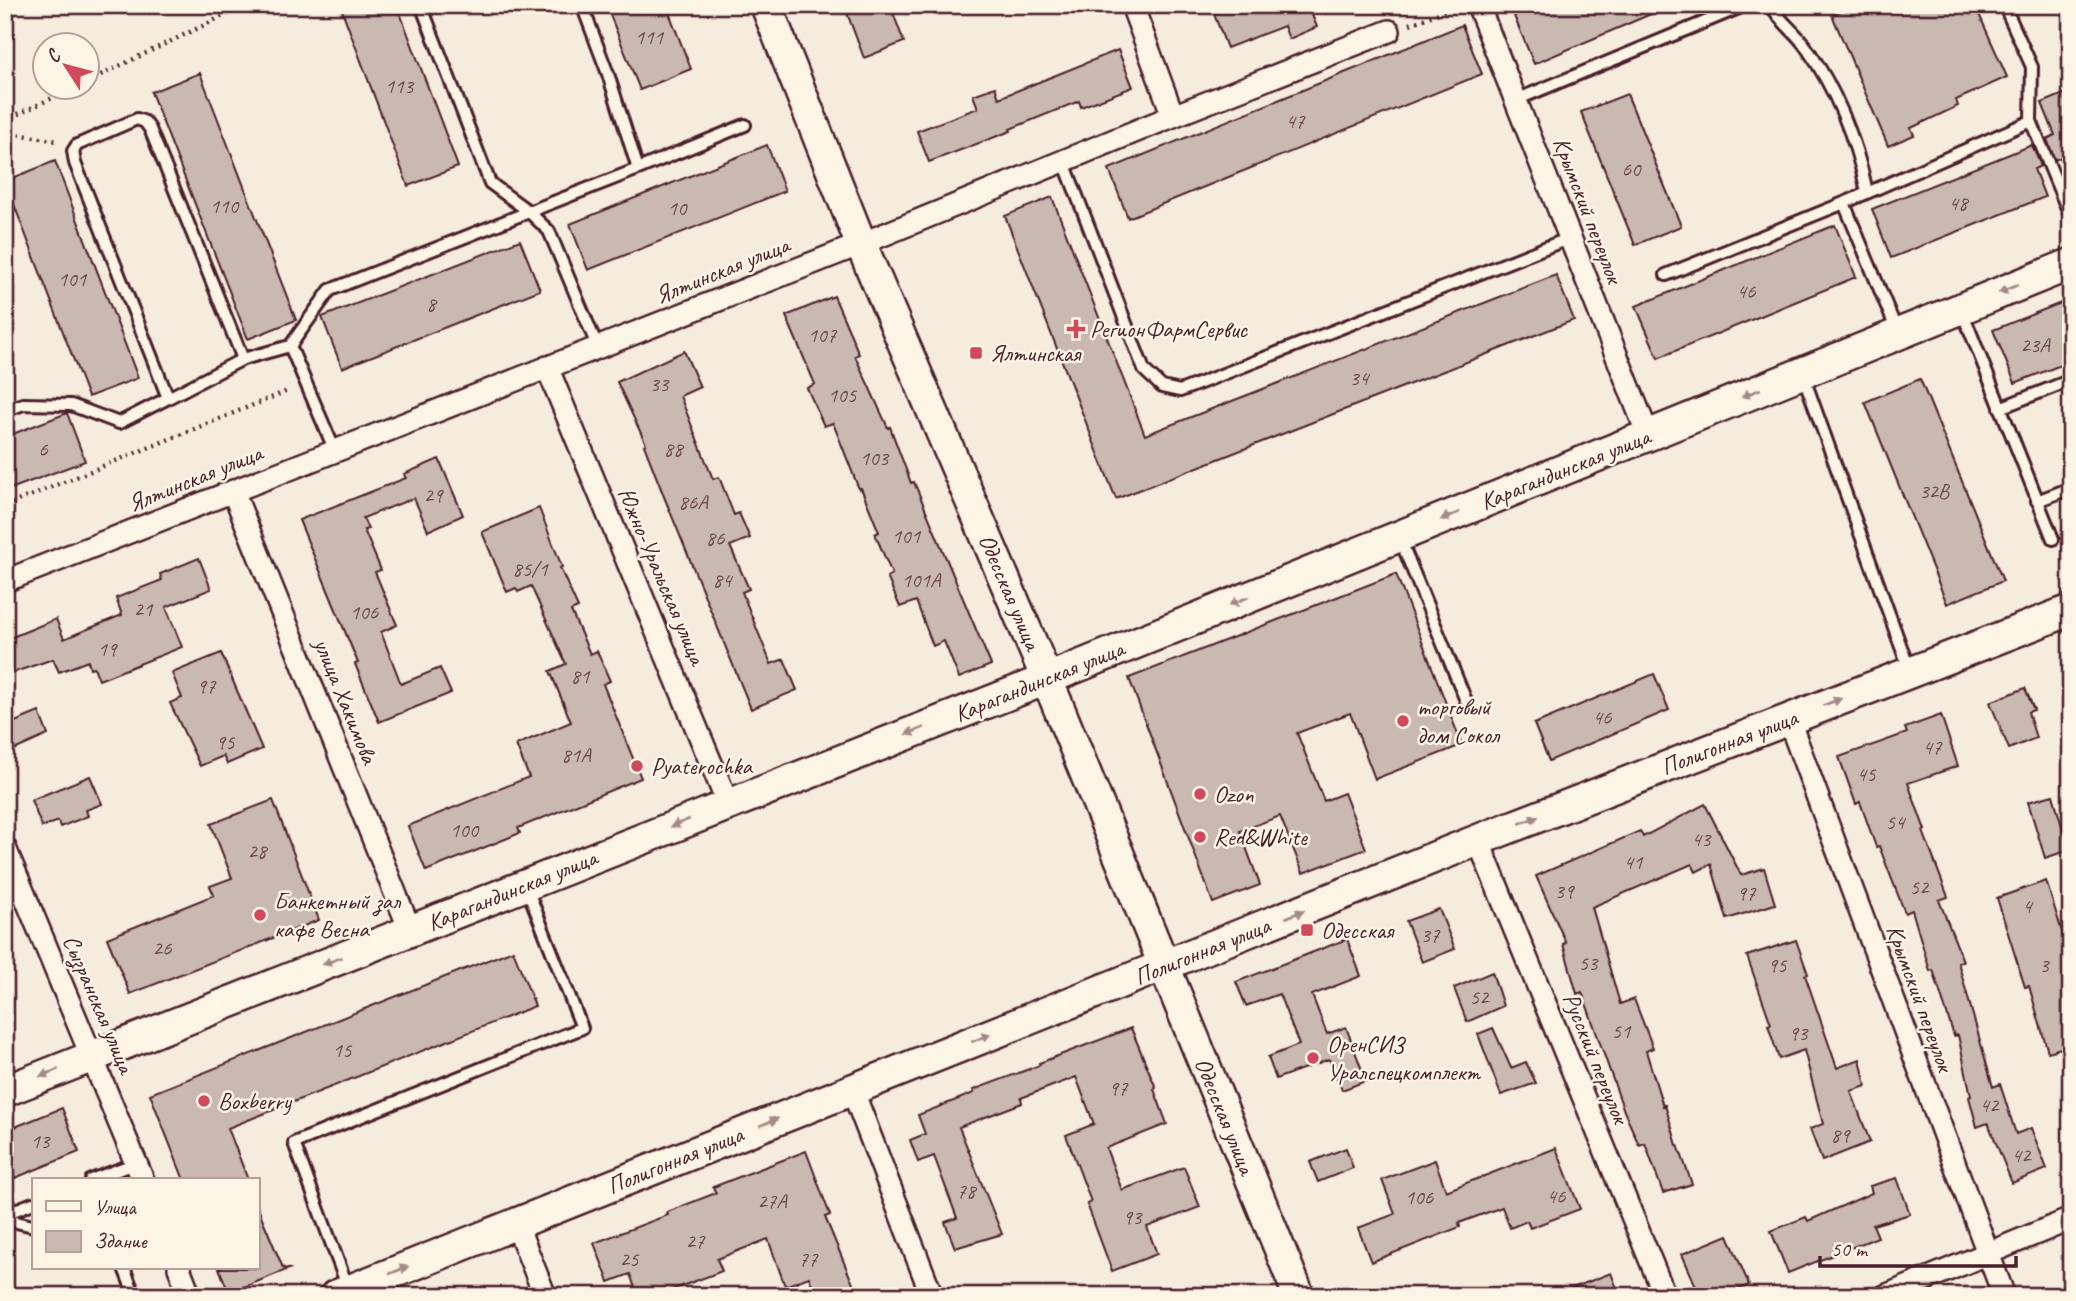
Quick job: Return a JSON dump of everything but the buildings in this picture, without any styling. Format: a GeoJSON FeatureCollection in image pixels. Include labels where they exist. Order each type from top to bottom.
{"type":"FeatureCollection","features":[{"type":"Feature","properties":{"kind":"main road","name":"Одесская улица"},"geometry":{"type":"LineString","coordinates":[[766,5],[861,244],[1047,679],[1299,1296]]}},
{"type":"Feature","properties":{"kind":"main road","name":"Карагандинская улица"},"geometry":{"type":"LineString","coordinates":[[5,1091],[1047,679],[2071,264]]}},
{"type":"Feature","properties":{"kind":"main road","name":"Полигонная улица"},"geometry":{"type":"LineString","coordinates":[[342,1293],[1478,840],[2071,610]]}},
{"type":"Feature","properties":{"kind":"street"},"geometry":{"type":"LineString","coordinates":[[1132,5],[1172,116]]}},
{"type":"Feature","properties":{"kind":"street","name":"Крымский переулок"},"geometry":{"type":"LineString","coordinates":[[1478,5],[1648,435]]}},
{"type":"Feature","properties":{"kind":"street","name":"Ялтинская улица"},"geometry":{"type":"LineString","coordinates":[[5,581],[861,244],[1172,116],[1389,31]]}},
{"type":"Feature","properties":{"kind":"street","name":"Южно-Уральская улица"},"geometry":{"type":"LineString","coordinates":[[547,367],[728,804]]}},
{"type":"Feature","properties":{"kind":"street","name":"улица Хакимова"},"geometry":{"type":"LineString","coordinates":[[233,491],[410,930]]}},
{"type":"Feature","properties":{"kind":"street","name":"Крымский переулок"},"geometry":{"type":"LineString","coordinates":[[1788,718],[2004,1296]]}},
{"type":"Feature","properties":{"kind":"street","name":"Русский переулок"},"geometry":{"type":"LineString","coordinates":[[1478,840],[1665,1296]]}},
{"type":"Feature","properties":{"kind":"street","name":"Сызранская улица"},"geometry":{"type":"LineString","coordinates":[[8,860],[139,1171]]}},
{"type":"Feature","properties":{"kind":"street"},"geometry":{"type":"LineString","coordinates":[[852,1089],[932,1296]]}},
{"type":"Feature","properties":{"kind":"street"},"geometry":{"type":"LineString","coordinates":[[1885,1296],[2071,1219]]}},
{"type":"Feature","properties":{"kind":"street"},"geometry":{"type":"LineString","coordinates":[[516,1223],[545,1296]]}},
{"type":"Feature","properties":{"kind":"street"},"geometry":{"type":"LineString","coordinates":[[180,1270],[190,1296]]}},
{"type":"Feature","properties":{"kind":"lane"},"geometry":{"type":"LineString","coordinates":[[421,5],[490,183],[528,211],[548,231],[598,348]]}},
{"type":"Feature","properties":{"kind":"lane"},"geometry":{"type":"LineString","coordinates":[[582,5],[608,74],[638,169]]}},
{"type":"Feature","properties":{"kind":"lane"},"geometry":{"type":"LineString","coordinates":[[1516,100],[1746,5]]}},
{"type":"Feature","properties":{"kind":"lane"},"geometry":{"type":"LineString","coordinates":[[1771,5],[1806,46],[1842,109],[1860,159],[1867,192]]}},
{"type":"Feature","properties":{"kind":"lane"},"geometry":{"type":"LineString","coordinates":[[2004,5],[2032,67],[2031,121],[2071,218]]}},
{"type":"Feature","properties":{"kind":"lane"},"geometry":{"type":"LineString","coordinates":[[168,398],[75,163],[73,151],[76,145],[137,119],[145,122],[243,359]]}},
{"type":"Feature","properties":{"kind":"lane"},"geometry":{"type":"LineString","coordinates":[[1667,275],[1844,203],[2031,121]]}},
{"type":"Feature","properties":{"kind":"lane"},"geometry":{"type":"LineString","coordinates":[[5,411],[23,404],[71,405],[119,423],[243,359],[290,346],[330,290],[745,125]]}},
{"type":"Feature","properties":{"kind":"lane"},"geometry":{"type":"LineString","coordinates":[[1064,162],[1144,370],[1162,387],[1180,391],[1570,238]]}},
{"type":"Feature","properties":{"kind":"lane"},"geometry":{"type":"LineString","coordinates":[[1844,203],[1898,334]]}},
{"type":"Feature","properties":{"kind":"lane"},"geometry":{"type":"LineString","coordinates":[[1961,308],[2053,539]]}},
{"type":"Feature","properties":{"kind":"lane"},"geometry":{"type":"LineString","coordinates":[[290,346],[335,451]]}},
{"type":"Feature","properties":{"kind":"lane"},"geometry":{"type":"LineString","coordinates":[[1802,372],[1910,672]]}},
{"type":"Feature","properties":{"kind":"lane"},"geometry":{"type":"LineString","coordinates":[[2000,408],[2071,380]]}},
{"type":"Feature","properties":{"kind":"lane"},"geometry":{"type":"LineString","coordinates":[[2037,501],[2071,488]]}},
{"type":"Feature","properties":{"kind":"lane"},"geometry":{"type":"LineString","coordinates":[[1399,536],[1469,708]]}},
{"type":"Feature","properties":{"kind":"lane"},"geometry":{"type":"LineString","coordinates":[[342,1293],[294,1143],[582,1028],[526,884]]}},
{"type":"Feature","properties":{"kind":"lane"},"geometry":{"type":"LineString","coordinates":[[102,1178],[139,1171]]}},
{"type":"Feature","properties":{"kind":"lane"},"geometry":{"type":"LineString","coordinates":[[6,1217],[32,1204]]}},
{"type":"Feature","properties":{"kind":"lane"},"geometry":{"type":"LineString","coordinates":[[6,1217],[32,1226]]}},
{"type":"Feature","properties":{"kind":"lane"},"geometry":{"type":"LineString","coordinates":[[125,1270],[135,1296]]}},
{"type":"Feature","properties":{"kind":"path"},"geometry":{"type":"LineString","coordinates":[[102,74],[246,5]]}},
{"type":"Feature","properties":{"kind":"path"},"geometry":{"type":"LineString","coordinates":[[1389,31],[1458,5]]}},
{"type":"Feature","properties":{"kind":"path"},"geometry":{"type":"LineString","coordinates":[[5,121],[45,102]]}},
{"type":"Feature","properties":{"kind":"path"},"geometry":{"type":"LineString","coordinates":[[5,132],[76,145]]}},
{"type":"Feature","properties":{"kind":"path"},"geometry":{"type":"LineString","coordinates":[[5,506],[306,384]]}},
{"type":"Feature","properties":{"kind":"place","name":"РегионФармСервис"},"geometry":{"type":"Point","coordinates":[1076,329]}},
{"type":"Feature","properties":{"kind":"place","name":"Ялтинская"},"geometry":{"type":"Point","coordinates":[976,353]}},
{"type":"Feature","properties":{"kind":"place","name":"торговый дом Сокол"},"geometry":{"type":"Point","coordinates":[1403,721]}},
{"type":"Feature","properties":{"kind":"place","name":"Pyaterochka"},"geometry":{"type":"Point","coordinates":[637,766]}},
{"type":"Feature","properties":{"kind":"place","name":"Ozon"},"geometry":{"type":"Point","coordinates":[1200,794]}},
{"type":"Feature","properties":{"kind":"place","name":"Red&White"},"geometry":{"type":"Point","coordinates":[1200,837]}},
{"type":"Feature","properties":{"kind":"place","name":"Банкетный зал кафе Весна"},"geometry":{"type":"Point","coordinates":[260,915]}},
{"type":"Feature","properties":{"kind":"place","name":"Одесская"},"geometry":{"type":"Point","coordinates":[1307,930]}},
{"type":"Feature","properties":{"kind":"place","name":"ОренСИЗ Уралспецкомплект"},"geometry":{"type":"Point","coordinates":[1313,1058]}},
{"type":"Feature","properties":{"kind":"place","name":"Boxberry"},"geometry":{"type":"Point","coordinates":[204,1101]}}]}
